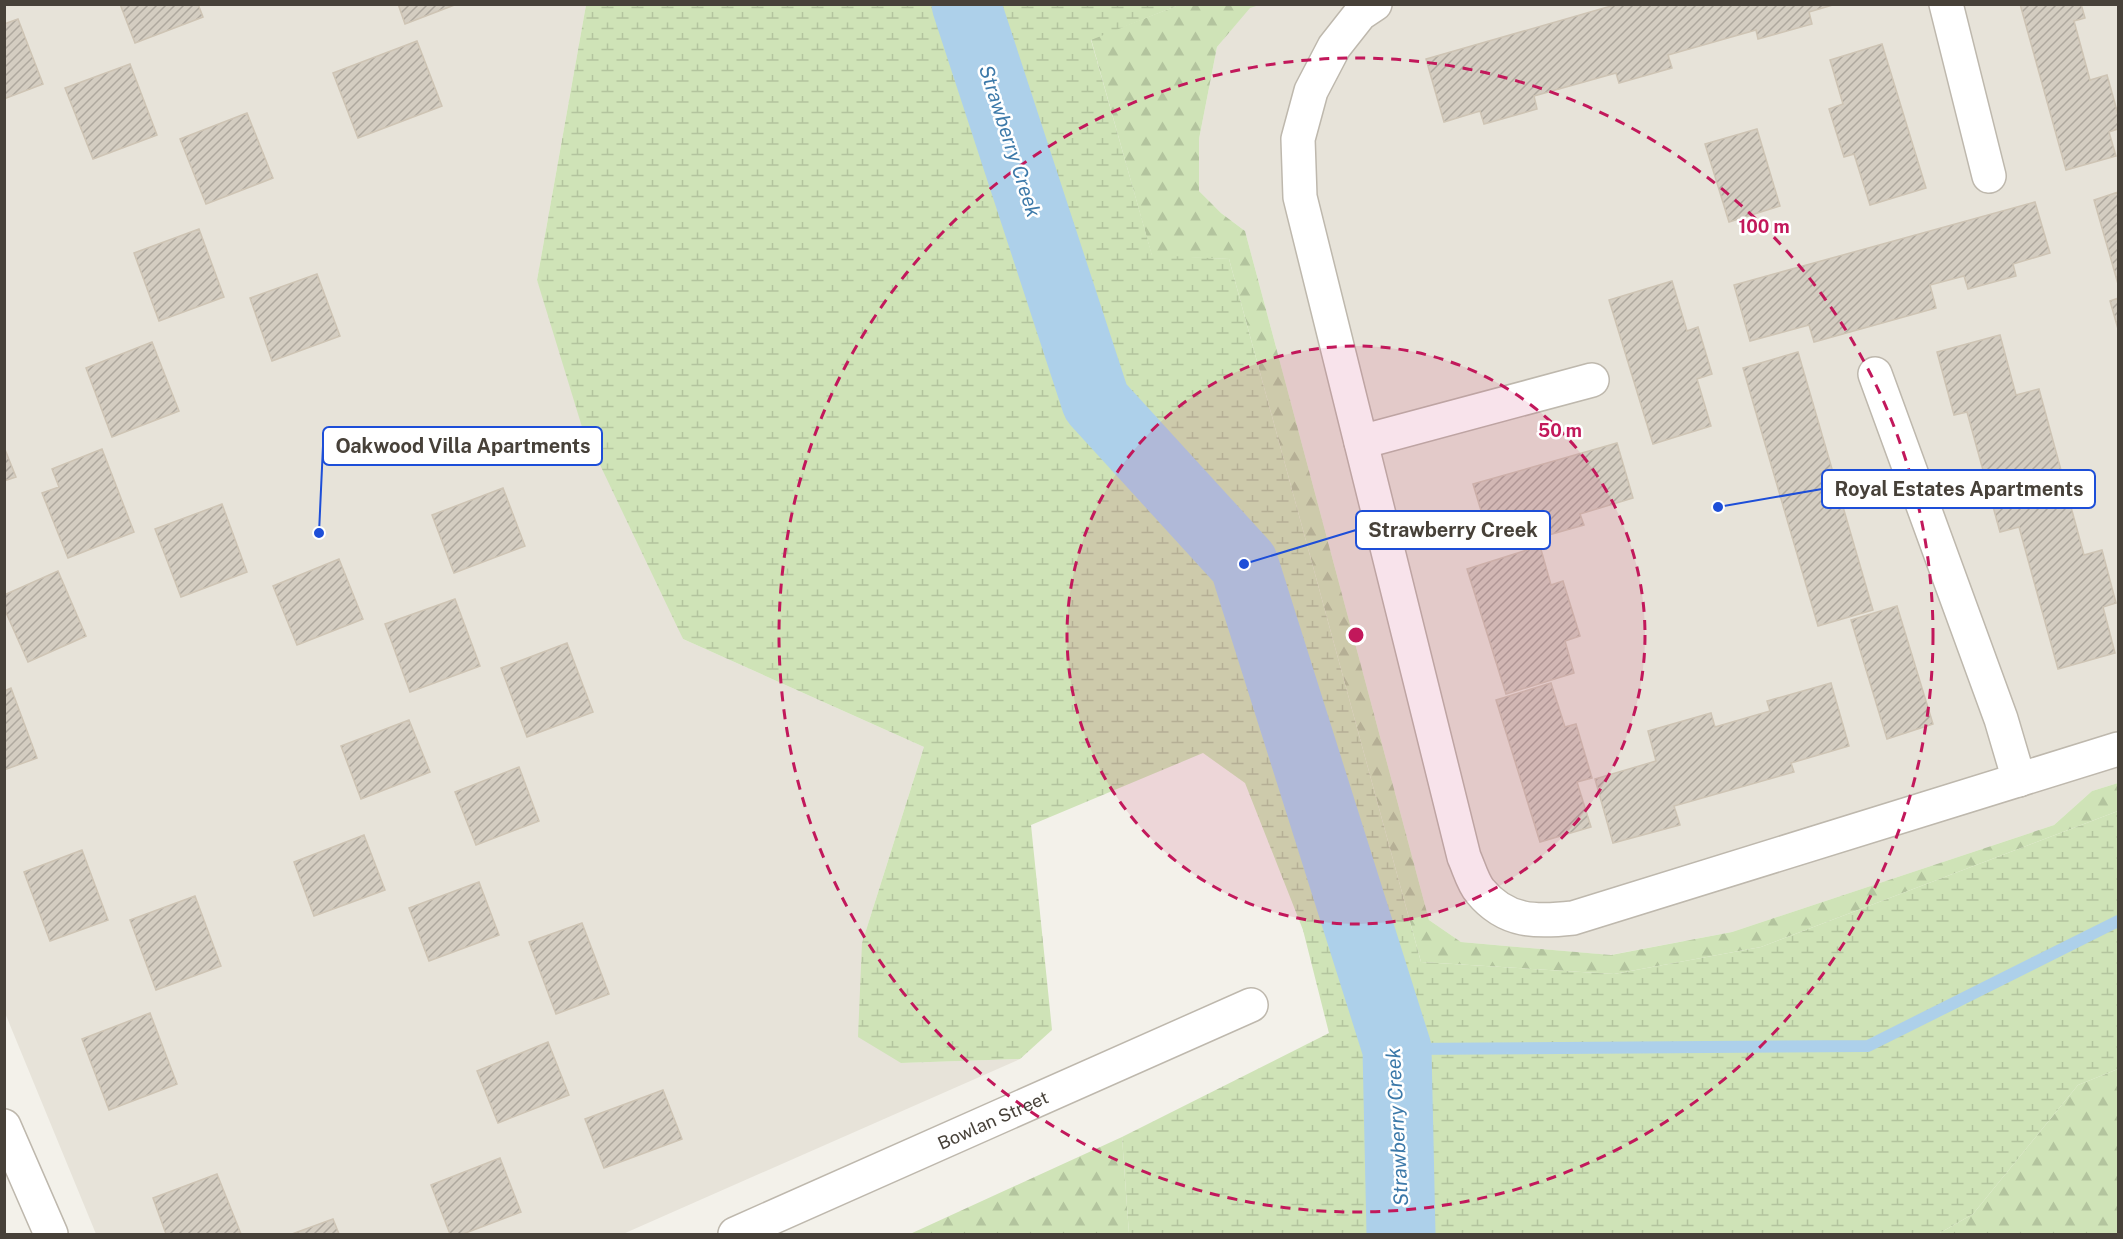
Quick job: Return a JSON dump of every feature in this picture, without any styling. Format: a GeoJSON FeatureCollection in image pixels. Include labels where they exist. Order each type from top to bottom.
{"type":"FeatureCollection","features":[{"type":"Feature","properties":{"kind":"street"},"geometry":{"type":"LineString","coordinates":[[1375,4],[1360,14],[1334,47],[1311,92],[1298,140],[1300,197],[1464,857],[1479,890],[1503,912],[1538,922],[1574,918],[2118,749]]}},
{"type":"Feature","properties":{"kind":"street"},"geometry":{"type":"LineString","coordinates":[[1946,4],[1989,176]]}},
{"type":"Feature","properties":{"kind":"street"},"geometry":{"type":"LineString","coordinates":[[1875,374],[2001,719],[2019,780]]}},
{"type":"Feature","properties":{"kind":"street"},"geometry":{"type":"LineString","coordinates":[[1361,442],[1592,380]]}},
{"type":"Feature","properties":{"kind":"street","name":"Bowlan Street"},"geometry":{"type":"LineString","coordinates":[[735,1234],[1251,1005]]}},
{"type":"Feature","properties":{"kind":"street"},"geometry":{"type":"LineString","coordinates":[[4,1126],[51,1234]]}},
{"type":"Feature","properties":{"kind":"shaded area"},"geometry":{"type":"Polygon","coordinates":[[[4,5],[586,5],[537,280],[683,639],[924,747],[862,943],[901,1063],[1020,1059],[623,1234],[96,1234],[5,1013],[4,5]]]}},
{"type":"Feature","properties":{"kind":"shaded area"},"geometry":{"type":"Polygon","coordinates":[[[1259,5],[2118,5],[2118,783],[2092,791],[2054,825],[1732,932],[1610,955],[1461,942],[1429,920],[1245,231],[1221,213],[1199,191],[1199,139],[1217,47],[1250,7],[1259,5]]]}},
{"type":"Feature","properties":{"kind":"green space"},"geometry":{"type":"Polygon","coordinates":[[[586,5],[1179,5],[1091,40],[1152,255],[1229,259],[1421,962],[1614,974],[1761,947],[2118,811],[2118,1069],[2078,1085],[1973,1214],[1938,1234],[1129,1234],[1122,1137],[1329,1033],[1303,930],[1245,783],[1203,753],[1031,825],[1052,1030],[1020,1059],[901,1063],[858,1037],[862,943],[924,747],[683,639],[582,427],[537,280],[586,5]]]}},
{"type":"Feature","properties":{"kind":"green space"},"geometry":{"type":"Polygon","coordinates":[[[1179,5],[1259,5],[1250,8],[1217,47],[1199,139],[1199,191],[1221,213],[1245,231],[1429,920],[1461,942],[1611,955],[1732,932],[2054,825],[2092,791],[2118,783],[2118,811],[1761,947],[1614,974],[1421,962],[1229,259],[1152,256],[1091,39],[1179,5]]]}},
{"type":"Feature","properties":{"kind":"green space"},"geometry":{"type":"Polygon","coordinates":[[[2118,1069],[2118,1234],[1938,1234],[1973,1214],[2078,1085],[2118,1069]]]}},
{"type":"Feature","properties":{"kind":"green space"},"geometry":{"type":"Polygon","coordinates":[[[1122,1137],[1129,1234],[910,1234],[1122,1137]]]}},
{"type":"Feature","properties":{"kind":"building"},"geometry":{"type":"Polygon","coordinates":[[[120,4],[198,4],[203,17],[135,43],[120,4]]]}},
{"type":"Feature","properties":{"kind":"building"},"geometry":{"type":"Polygon","coordinates":[[[398,4],[457,4],[405,24],[398,4]]]}},
{"type":"Feature","properties":{"kind":"building"},"geometry":{"type":"Polygon","coordinates":[[[1618,4],[1836,4],[1809,12],[1812,24],[1758,39],[1756,30],[1668,55],[1672,68],[1619,83],[1616,73],[1534,96],[1537,109],[1484,124],[1480,111],[1444,122],[1426,59],[1618,4]]]}},
{"type":"Feature","properties":{"kind":"building"},"geometry":{"type":"Polygon","coordinates":[[[2020,4],[2081,4],[2085,18],[2074,21],[2090,80],[2107,75],[2118,114],[2118,129],[2109,132],[2116,156],[2066,170],[2020,4]]]}},
{"type":"Feature","properties":{"kind":"building"},"geometry":{"type":"Polygon","coordinates":[[[18,19],[43,84],[4,99],[4,24],[18,19]]]}},
{"type":"Feature","properties":{"kind":"building"},"geometry":{"type":"Polygon","coordinates":[[[417,41],[442,106],[358,138],[333,73],[417,41]]]}},
{"type":"Feature","properties":{"kind":"building"},"geometry":{"type":"Polygon","coordinates":[[[1882,44],[1926,188],[1870,205],[1854,154],[1844,157],[1829,109],[1843,104],[1830,60],[1882,44]]]}},
{"type":"Feature","properties":{"kind":"building"},"geometry":{"type":"Polygon","coordinates":[[[130,64],[157,135],[93,159],[65,88],[130,64]]]}},
{"type":"Feature","properties":{"kind":"building"},"geometry":{"type":"Polygon","coordinates":[[[247,113],[273,178],[206,204],[180,139],[247,113]]]}},
{"type":"Feature","properties":{"kind":"building"},"geometry":{"type":"Polygon","coordinates":[[[1757,129],[1780,206],[1729,222],[1705,144],[1757,129]]]}},
{"type":"Feature","properties":{"kind":"building"},"geometry":{"type":"Polygon","coordinates":[[[2118,192],[2118,284],[2094,200],[2118,192]]]}},
{"type":"Feature","properties":{"kind":"building"},"geometry":{"type":"Polygon","coordinates":[[[2035,202],[2050,253],[2013,264],[2016,276],[1968,289],[1964,276],[1930,285],[1936,308],[1814,342],[1809,325],[1750,341],[1734,285],[2035,202]]]}},
{"type":"Feature","properties":{"kind":"building"},"geometry":{"type":"Polygon","coordinates":[[[199,229],[224,297],[159,321],[134,253],[199,229]]]}},
{"type":"Feature","properties":{"kind":"building"},"geometry":{"type":"Polygon","coordinates":[[[317,274],[340,336],[272,361],[250,298],[317,274]]]}},
{"type":"Feature","properties":{"kind":"building"},"geometry":{"type":"Polygon","coordinates":[[[1672,281],[1687,331],[1698,327],[1712,374],[1697,379],[1711,426],[1653,444],[1609,300],[1672,281]]]}},
{"type":"Feature","properties":{"kind":"building"},"geometry":{"type":"Polygon","coordinates":[[[2118,298],[2118,329],[2110,301],[2118,298]]]}},
{"type":"Feature","properties":{"kind":"building"},"geometry":{"type":"Polygon","coordinates":[[[2000,335],[2016,395],[2039,389],[2084,555],[2102,550],[2116,603],[2103,607],[2115,653],[2058,669],[2019,527],[2000,532],[1967,412],[1954,415],[1937,352],[2000,335]]]}},
{"type":"Feature","properties":{"kind":"building"},"geometry":{"type":"Polygon","coordinates":[[[152,342],[179,411],[112,437],[86,368],[152,342]]]}},
{"type":"Feature","properties":{"kind":"building"},"geometry":{"type":"Polygon","coordinates":[[[1798,352],[1873,610],[1818,626],[1743,368],[1798,352]]]}},
{"type":"Feature","properties":{"kind":"building"},"geometry":{"type":"Polygon","coordinates":[[[1617,443],[1633,498],[1580,514],[1584,525],[1538,538],[1535,524],[1489,537],[1473,484],[1617,443]]]}},
{"type":"Feature","properties":{"kind":"building"},"geometry":{"type":"Polygon","coordinates":[[[4,447],[16,477],[4,481],[4,447]]]}},
{"type":"Feature","properties":{"kind":"building"},"geometry":{"type":"Polygon","coordinates":[[[102,449],[134,532],[68,558],[42,493],[59,487],[52,469],[102,449]]]}},
{"type":"Feature","properties":{"kind":"building"},"geometry":{"type":"Polygon","coordinates":[[[503,488],[525,546],[454,573],[432,515],[503,488]]]}},
{"type":"Feature","properties":{"kind":"building"},"geometry":{"type":"Polygon","coordinates":[[[222,504],[247,572],[181,597],[155,529],[222,504]]]}},
{"type":"Feature","properties":{"kind":"building"},"geometry":{"type":"Polygon","coordinates":[[[1540,546],[1551,585],[1563,581],[1580,636],[1565,641],[1574,673],[1506,694],[1467,569],[1540,546]]]}},
{"type":"Feature","properties":{"kind":"building"},"geometry":{"type":"Polygon","coordinates":[[[339,559],[363,619],[297,645],[273,586],[339,559]]]}},
{"type":"Feature","properties":{"kind":"building"},"geometry":{"type":"Polygon","coordinates":[[[58,571],[86,636],[28,662],[4,608],[4,595],[58,571]]]}},
{"type":"Feature","properties":{"kind":"building"},"geometry":{"type":"Polygon","coordinates":[[[455,599],[480,666],[410,692],[385,624],[455,599]]]}},
{"type":"Feature","properties":{"kind":"building"},"geometry":{"type":"Polygon","coordinates":[[[1897,606],[1933,724],[1887,739],[1851,620],[1897,606]]]}},
{"type":"Feature","properties":{"kind":"building"},"geometry":{"type":"Polygon","coordinates":[[[567,643],[593,712],[527,737],[501,668],[567,643]]]}},
{"type":"Feature","properties":{"kind":"building"},"geometry":{"type":"Polygon","coordinates":[[[1551,683],[1565,727],[1576,724],[1592,778],[1577,782],[1591,827],[1540,842],[1496,700],[1551,683]]]}},
{"type":"Feature","properties":{"kind":"building"},"geometry":{"type":"Polygon","coordinates":[[[1831,683],[1849,746],[1791,763],[1794,772],[1674,806],[1680,825],[1613,843],[1595,779],[1656,761],[1648,731],[1711,713],[1715,727],[1770,711],[1767,701],[1831,683]]]}},
{"type":"Feature","properties":{"kind":"building"},"geometry":{"type":"Polygon","coordinates":[[[11,688],[37,758],[4,770],[4,691],[11,688]]]}},
{"type":"Feature","properties":{"kind":"building"},"geometry":{"type":"Polygon","coordinates":[[[409,720],[430,772],[361,799],[341,746],[409,720]]]}},
{"type":"Feature","properties":{"kind":"building"},"geometry":{"type":"Polygon","coordinates":[[[519,767],[539,821],[476,845],[455,792],[519,767]]]}},
{"type":"Feature","properties":{"kind":"building"},"geometry":{"type":"Polygon","coordinates":[[[364,835],[385,890],[314,916],[294,862],[364,835]]]}},
{"type":"Feature","properties":{"kind":"building"},"geometry":{"type":"Polygon","coordinates":[[[82,850],[108,920],[50,941],[24,872],[82,850]]]}},
{"type":"Feature","properties":{"kind":"building"},"geometry":{"type":"Polygon","coordinates":[[[479,882],[499,935],[429,961],[409,908],[479,882]]]}},
{"type":"Feature","properties":{"kind":"building"},"geometry":{"type":"Polygon","coordinates":[[[195,896],[221,966],[156,990],[130,920],[195,896]]]}},
{"type":"Feature","properties":{"kind":"building"},"geometry":{"type":"Polygon","coordinates":[[[582,923],[609,994],[556,1014],[529,942],[582,923]]]}},
{"type":"Feature","properties":{"kind":"building"},"geometry":{"type":"Polygon","coordinates":[[[150,1013],[177,1084],[109,1110],[82,1039],[150,1013]]]}},
{"type":"Feature","properties":{"kind":"building"},"geometry":{"type":"Polygon","coordinates":[[[548,1042],[569,1095],[498,1123],[477,1071],[548,1042]]]}},
{"type":"Feature","properties":{"kind":"building"},"geometry":{"type":"Polygon","coordinates":[[[663,1090],[682,1139],[604,1168],[585,1119],[663,1090]]]}},
{"type":"Feature","properties":{"kind":"building"},"geometry":{"type":"Polygon","coordinates":[[[500,1158],[521,1212],[463,1234],[450,1234],[431,1185],[500,1158]]]}},
{"type":"Feature","properties":{"kind":"building"},"geometry":{"type":"Polygon","coordinates":[[[217,1174],[241,1234],[166,1234],[153,1198],[217,1174]]]}},
{"type":"Feature","properties":{"kind":"building"},"geometry":{"type":"Polygon","coordinates":[[[333,1219],[339,1234],[292,1234],[333,1219]]]}},
{"type":"Feature","properties":{"kind":"waterway","name":"Strawberry Creek"},"geometry":{"type":"LineString","coordinates":[[966,4],[1096,402],[1244,564],[1397,1049],[1401,1234]]}},
{"type":"Feature","properties":{"kind":"waterway"},"geometry":{"type":"LineString","coordinates":[[1397,1049],[1868,1046],[2118,921]]}},
{"type":"Feature","properties":{"kind":"place","name":"Royal Estates Apartments"},"geometry":{"type":"Point","coordinates":[1718,507]}},
{"type":"Feature","properties":{"kind":"place","name":"Oakwood Villa Apartments"},"geometry":{"type":"Point","coordinates":[319,533]}},
{"type":"Feature","properties":{"kind":"place","name":"Strawberry Creek"},"geometry":{"type":"Point","coordinates":[1244,564]}}]}
